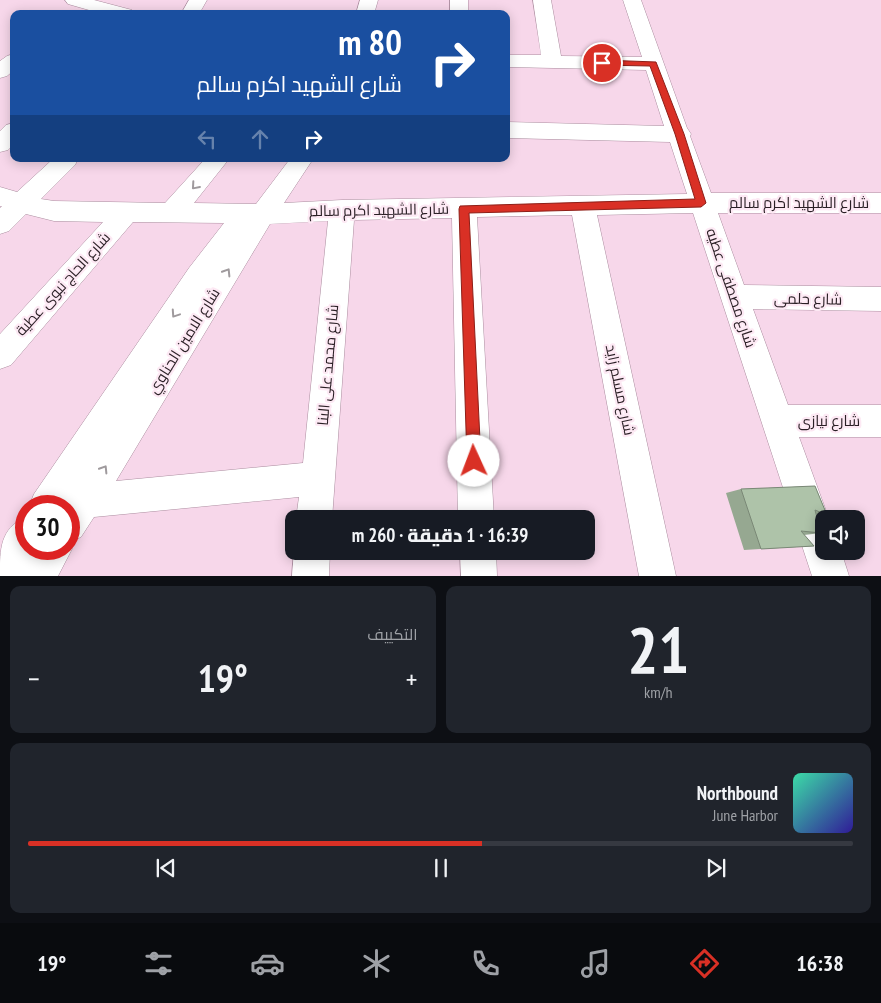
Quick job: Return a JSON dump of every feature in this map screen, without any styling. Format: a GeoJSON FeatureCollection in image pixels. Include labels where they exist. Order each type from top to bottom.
{"type":"FeatureCollection","features":[{"type":"Feature","properties":{"kind":"street"},"geometry":{"type":"LineString","coordinates":[[542,0],[552,62]]}},
{"type":"Feature","properties":{"kind":"street","name":"شارع مصطفى عطيه"},"geometry":{"type":"LineString","coordinates":[[632,0],[653,64],[680,134],[701,203],[831,576]]}},
{"type":"Feature","properties":{"kind":"street"},"geometry":{"type":"LineString","coordinates":[[75,5],[103,10]]}},
{"type":"Feature","properties":{"kind":"street"},"geometry":{"type":"LineString","coordinates":[[510,61],[653,64]]}},
{"type":"Feature","properties":{"kind":"street"},"geometry":{"type":"LineString","coordinates":[[0,71],[10,63]]}},
{"type":"Feature","properties":{"kind":"street"},"geometry":{"type":"LineString","coordinates":[[510,130],[680,134]]}},
{"type":"Feature","properties":{"kind":"street"},"geometry":{"type":"LineString","coordinates":[[0,144],[10,135]]}},
{"type":"Feature","properties":{"kind":"street"},"geometry":{"type":"LineString","coordinates":[[0,224],[11,200],[63,162]]}},
{"type":"Feature","properties":{"kind":"street"},"geometry":{"type":"LineString","coordinates":[[172,213],[215,162]]}},
{"type":"Feature","properties":{"kind":"street","name":"شارع الامين الحناوي"},"geometry":{"type":"LineString","coordinates":[[80,506],[254,214],[280,162]]}},
{"type":"Feature","properties":{"kind":"street","name":"شارع الامين الحناوي"},"geometry":{"type":"LineString","coordinates":[[53,495],[200,276],[299,162]]}},
{"type":"Feature","properties":{"kind":"street","name":"شارع الشهيد اكرم سالم"},"geometry":{"type":"LineString","coordinates":[[11,200],[54,211],[254,214],[342,210],[464,209],[582,205],[881,203]]}},
{"type":"Feature","properties":{"kind":"street","name":"شارع مسلم زايد"},"geometry":{"type":"LineString","coordinates":[[582,205],[658,576]]}},
{"type":"Feature","properties":{"kind":"street"},"geometry":{"type":"LineString","coordinates":[[464,209],[476,510]]}},
{"type":"Feature","properties":{"kind":"street","name":"شارع محمد على البنا"},"geometry":{"type":"LineString","coordinates":[[315,510],[342,210]]}},
{"type":"Feature","properties":{"kind":"street","name":"شارع الحاج نبوى عطية"},"geometry":{"type":"LineString","coordinates":[[0,356],[126,213]]}},
{"type":"Feature","properties":{"kind":"street","name":"شارع حلمى"},"geometry":{"type":"LineString","coordinates":[[734,298],[881,300]]}},
{"type":"Feature","properties":{"kind":"street","name":"شارع نيازى"},"geometry":{"type":"LineString","coordinates":[[777,421],[881,421]]}},
{"type":"Feature","properties":{"kind":"street"},"geometry":{"type":"LineString","coordinates":[[80,512],[317,478]]}},
{"type":"Feature","properties":{"kind":"street"},"geometry":{"type":"LineString","coordinates":[[0,575],[15,552]]}},
{"type":"Feature","properties":{"kind":"street"},"geometry":{"type":"LineString","coordinates":[[37,576],[47,560]]}},
{"type":"Feature","properties":{"kind":"street"},"geometry":{"type":"LineString","coordinates":[[310,576],[311,560]]}},
{"type":"Feature","properties":{"kind":"street"},"geometry":{"type":"LineString","coordinates":[[478,560],[478,576]]}},
{"type":"Feature","properties":{"kind":"building"},"geometry":{"type":"Polygon","coordinates":[[[815,486],[825,510],[815,510],[815,532],[801,531],[814,546],[761,549],[741,489],[815,486]]]}},
{"type":"Feature","properties":{"kind":"route"},"geometry":{"type":"LineString","coordinates":[[474,461],[464,209],[701,203],[680,134],[653,64],[602,63]]}}]}
